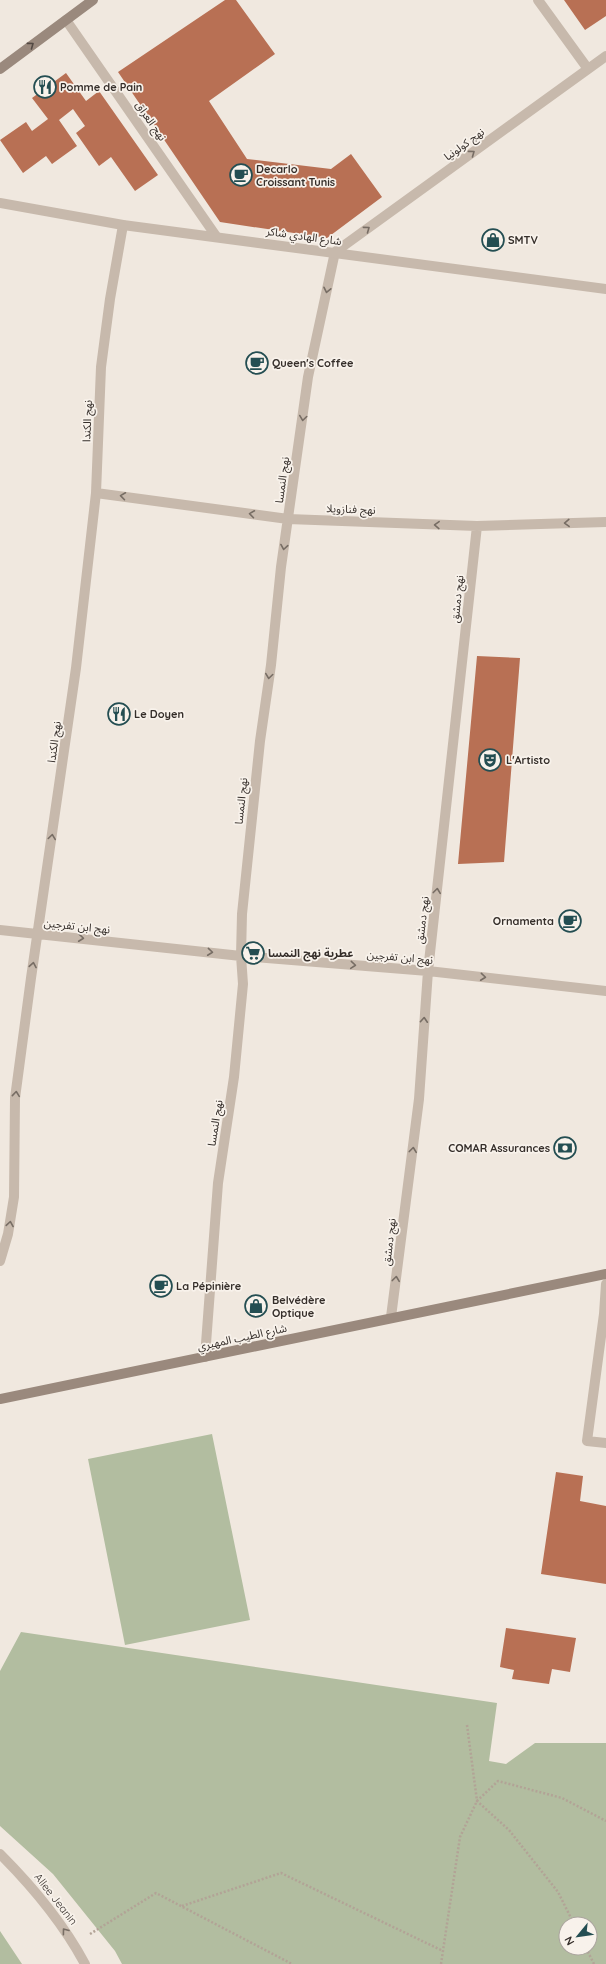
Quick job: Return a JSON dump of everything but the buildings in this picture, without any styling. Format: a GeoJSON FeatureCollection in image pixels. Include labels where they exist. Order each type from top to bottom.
{"type":"FeatureCollection","features":[{"type":"Feature","properties":{"kind":"main road"},"geometry":{"type":"LineString","coordinates":[[0,69],[93,0]]}},
{"type":"Feature","properties":{"kind":"main road","name":"شارع الطيب المهيري"},"geometry":{"type":"LineString","coordinates":[[0,1399],[391,1317],[606,1274]]}},
{"type":"Feature","properties":{"kind":"street"},"geometry":{"type":"LineString","coordinates":[[538,0],[588,69]]}},
{"type":"Feature","properties":{"kind":"street","name":"نهج العراق"},"geometry":{"type":"LineString","coordinates":[[66,20],[216,236]]}},
{"type":"Feature","properties":{"kind":"street","name":"نهج كولونيا"},"geometry":{"type":"LineString","coordinates":[[335,252],[606,56]]}},
{"type":"Feature","properties":{"kind":"street","name":"شارع الهادي شاكر"},"geometry":{"type":"LineString","coordinates":[[0,203],[123,225],[216,236],[606,289]]}},
{"type":"Feature","properties":{"kind":"street","name":"نهج الكندا"},"geometry":{"type":"LineString","coordinates":[[0,1261],[8,1234],[14,1197],[15,1098],[76,668],[96,493],[100,367],[123,225]]}},
{"type":"Feature","properties":{"kind":"street","name":"نهج النمسا"},"geometry":{"type":"LineString","coordinates":[[205,1357],[218,1183],[235,1069],[243,984],[241,956],[242,914],[246,864],[281,567],[308,377],[335,252]]}},
{"type":"Feature","properties":{"kind":"street","name":"نهج فنازويلا"},"geometry":{"type":"LineString","coordinates":[[96,493],[288,519],[477,526],[606,522]]}},
{"type":"Feature","properties":{"kind":"street","name":"نهج دمشق"},"geometry":{"type":"LineString","coordinates":[[391,1317],[419,1099],[428,971],[477,526]]}},
{"type":"Feature","properties":{"kind":"street","name":"نهج ابن تفرجين"},"geometry":{"type":"LineString","coordinates":[[0,930],[241,956],[428,971],[606,991]]}},
{"type":"Feature","properties":{"kind":"street"},"geometry":{"type":"LineString","coordinates":[[606,1284],[604,1314],[587,1441],[606,1443]]}},
{"type":"Feature","properties":{"kind":"street","name":"Allee Jeanin"},"geometry":{"type":"LineString","coordinates":[[0,1854],[30,1884],[74,1943],[85,1964]]}},
{"type":"Feature","properties":{"kind":"path"},"geometry":{"type":"LineString","coordinates":[[467,1725],[477,1800],[510,1830],[558,1892],[570,1916]]}},
{"type":"Feature","properties":{"kind":"path"},"geometry":{"type":"LineString","coordinates":[[440,1964],[460,1837],[477,1800],[498,1781],[562,1798],[606,1821]]}},
{"type":"Feature","properties":{"kind":"path"},"geometry":{"type":"LineString","coordinates":[[182,1906],[281,1873],[443,1950]]}},
{"type":"Feature","properties":{"kind":"path"},"geometry":{"type":"LineString","coordinates":[[74,1943],[156,1893],[292,1964]]}},
{"type":"Feature","properties":{"kind":"green space"},"geometry":{"type":"Polygon","coordinates":[[[212,1434],[250,1620],[125,1645],[88,1459],[212,1434]]]}},
{"type":"Feature","properties":{"kind":"green space"},"geometry":{"type":"Polygon","coordinates":[[[21,1632],[497,1703],[489,1761],[506,1764],[535,1743],[606,1743],[606,1964],[122,1964],[115,1951],[53,1874],[0,1826],[0,1671],[21,1632]]]}},
{"type":"Feature","properties":{"kind":"green space"},"geometry":{"type":"Polygon","coordinates":[[[0,1931],[22,1964],[0,1964],[0,1931]]]}},
{"type":"Feature","properties":{"kind":"place","name":"Pomme de Pain"},"geometry":{"type":"Point","coordinates":[45,87]}},
{"type":"Feature","properties":{"kind":"place","name":"Decarlo Croissant Tunis"},"geometry":{"type":"Point","coordinates":[241,175]}},
{"type":"Feature","properties":{"kind":"place","name":"SMTV"},"geometry":{"type":"Point","coordinates":[493,240]}},
{"type":"Feature","properties":{"kind":"place","name":"Queen's Coffee"},"geometry":{"type":"Point","coordinates":[257,363]}},
{"type":"Feature","properties":{"kind":"place","name":"Le Doyen"},"geometry":{"type":"Point","coordinates":[119,714]}},
{"type":"Feature","properties":{"kind":"place","name":"L'Artisto"},"geometry":{"type":"Point","coordinates":[490,760]}},
{"type":"Feature","properties":{"kind":"place","name":"Ornamenta"},"geometry":{"type":"Point","coordinates":[570,921]}},
{"type":"Feature","properties":{"kind":"place","name":"عطرية نهج النمسا"},"geometry":{"type":"Point","coordinates":[253,953]}},
{"type":"Feature","properties":{"kind":"place","name":"COMAR Assurances"},"geometry":{"type":"Point","coordinates":[565,1148]}},
{"type":"Feature","properties":{"kind":"place","name":"La Pépinière"},"geometry":{"type":"Point","coordinates":[161,1286]}},
{"type":"Feature","properties":{"kind":"place","name":"Belvédère Optique"},"geometry":{"type":"Point","coordinates":[256,1306]}}]}
